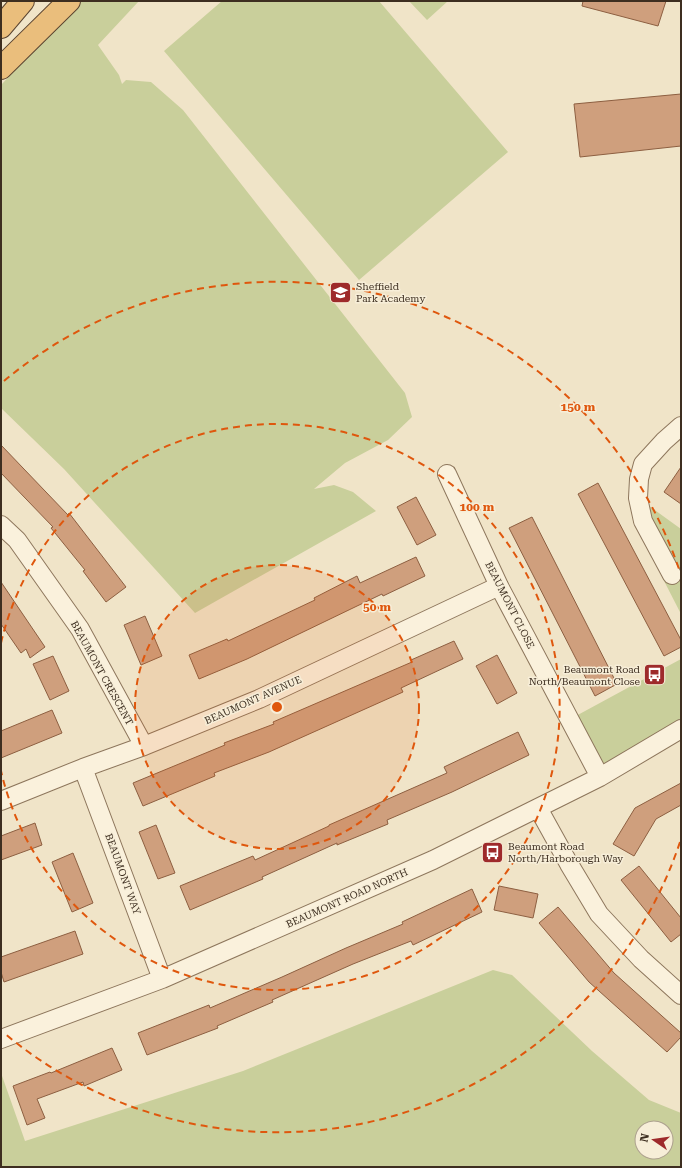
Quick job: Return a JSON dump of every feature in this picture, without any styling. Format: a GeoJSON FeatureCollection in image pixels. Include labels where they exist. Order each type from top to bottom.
{"type":"FeatureCollection","features":[{"type":"Feature","properties":{"kind":"highway"},"geometry":{"type":"LineString","coordinates":[[1,27],[23,1]]}},
{"type":"Feature","properties":{"kind":"highway"},"geometry":{"type":"LineString","coordinates":[[1,68],[68,1]]}},
{"type":"Feature","properties":{"kind":"street"},"geometry":{"type":"LineString","coordinates":[[672,575],[643,521],[638,498],[639,479],[643,464],[664,441],[681,426]]}},
{"type":"Feature","properties":{"kind":"street","name":"BEAUMONT CLOSE"},"geometry":{"type":"LineString","coordinates":[[447,474],[499,586],[600,777]]}},
{"type":"Feature","properties":{"kind":"street","name":"BEAUMONT CRESCENT"},"geometry":{"type":"LineString","coordinates":[[1,525],[17,540],[80,630],[144,746]]}},
{"type":"Feature","properties":{"kind":"street","name":"BEAUMONT AVENUE"},"geometry":{"type":"LineString","coordinates":[[1,801],[83,768],[144,746],[259,699],[499,586]]}},
{"type":"Feature","properties":{"kind":"street","name":"BEAUMONT ROAD NORTH"},"geometry":{"type":"LineString","coordinates":[[1,1038],[162,979],[433,860],[600,777],[681,730]]}},
{"type":"Feature","properties":{"kind":"street","name":"BEAUMONT WAY"},"geometry":{"type":"LineString","coordinates":[[83,768],[162,979]]}},
{"type":"Feature","properties":{"kind":"street"},"geometry":{"type":"LineString","coordinates":[[538,808],[599,914],[641,959],[681,995]]}},
{"type":"Feature","properties":{"kind":"green space"},"geometry":{"type":"Polygon","coordinates":[[[80,1],[139,1],[98,45],[119,75],[122,84],[126,80],[151,82],[183,110],[405,393],[412,417],[388,440],[345,463],[314,489],[334,485],[353,492],[376,511],[195,613],[64,469],[1,408],[1,85],[80,1]]]}},
{"type":"Feature","properties":{"kind":"green space"},"geometry":{"type":"Polygon","coordinates":[[[222,1],[379,1],[508,152],[359,280],[164,51],[222,1]]]}},
{"type":"Feature","properties":{"kind":"green space"},"geometry":{"type":"Polygon","coordinates":[[[409,1],[448,1],[427,20],[409,1]]]}},
{"type":"Feature","properties":{"kind":"green space"},"geometry":{"type":"Polygon","coordinates":[[[645,503],[681,529],[681,614],[662,577],[645,503]]]}},
{"type":"Feature","properties":{"kind":"green space"},"geometry":{"type":"Polygon","coordinates":[[[681,659],[681,721],[598,767],[574,717],[681,659]]]}},
{"type":"Feature","properties":{"kind":"green space"},"geometry":{"type":"Polygon","coordinates":[[[493,970],[512,975],[592,1051],[649,1100],[681,1113],[681,1167],[1,1167],[1,1073],[25,1141],[243,1071],[493,970]]]}},
{"type":"Feature","properties":{"kind":"building"},"geometry":{"type":"Polygon","coordinates":[[[583,1],[666,1],[658,26],[582,6],[583,1]]]}},
{"type":"Feature","properties":{"kind":"building"},"geometry":{"type":"Polygon","coordinates":[[[681,94],[681,146],[580,157],[574,104],[681,94]]]}},
{"type":"Feature","properties":{"kind":"building"},"geometry":{"type":"Polygon","coordinates":[[[1,445],[68,515],[69,513],[126,587],[106,602],[83,571],[85,570],[51,528],[53,527],[1,473],[1,445]]]}},
{"type":"Feature","properties":{"kind":"building"},"geometry":{"type":"Polygon","coordinates":[[[681,467],[681,504],[664,492],[681,467]]]}},
{"type":"Feature","properties":{"kind":"building"},"geometry":{"type":"Polygon","coordinates":[[[598,483],[681,640],[681,647],[664,656],[578,494],[598,483]]]}},
{"type":"Feature","properties":{"kind":"building"},"geometry":{"type":"Polygon","coordinates":[[[416,497],[436,535],[417,545],[397,507],[416,497]]]}},
{"type":"Feature","properties":{"kind":"building"},"geometry":{"type":"Polygon","coordinates":[[[532,517],[617,684],[595,696],[509,528],[532,517]]]}},
{"type":"Feature","properties":{"kind":"building"},"geometry":{"type":"Polygon","coordinates":[[[416,557],[425,576],[383,596],[382,594],[247,659],[199,679],[189,655],[227,639],[228,641],[315,600],[314,598],[357,576],[360,583],[416,557]]]}},
{"type":"Feature","properties":{"kind":"building"},"geometry":{"type":"Polygon","coordinates":[[[1,582],[45,647],[30,658],[26,649],[21,653],[1,624],[1,582]]]}},
{"type":"Feature","properties":{"kind":"building"},"geometry":{"type":"Polygon","coordinates":[[[145,616],[162,656],[141,665],[124,625],[145,616]]]}},
{"type":"Feature","properties":{"kind":"building"},"geometry":{"type":"Polygon","coordinates":[[[454,641],[463,659],[401,688],[403,692],[269,752],[214,773],[215,776],[143,806],[133,783],[225,745],[224,743],[274,724],[273,722],[412,662],[411,660],[454,641]]]}},
{"type":"Feature","properties":{"kind":"building"},"geometry":{"type":"Polygon","coordinates":[[[497,655],[517,693],[497,704],[476,666],[497,655]]]}},
{"type":"Feature","properties":{"kind":"building"},"geometry":{"type":"Polygon","coordinates":[[[53,656],[69,691],[50,700],[33,664],[53,656]]]}},
{"type":"Feature","properties":{"kind":"building"},"geometry":{"type":"Polygon","coordinates":[[[52,710],[62,733],[1,758],[1,731],[52,710]]]}},
{"type":"Feature","properties":{"kind":"building"},"geometry":{"type":"Polygon","coordinates":[[[518,732],[529,755],[452,792],[387,820],[388,824],[337,845],[337,843],[262,877],[263,879],[190,910],[180,886],[253,856],[255,860],[329,825],[447,773],[444,767],[518,732]]]}},
{"type":"Feature","properties":{"kind":"building"},"geometry":{"type":"Polygon","coordinates":[[[681,783],[681,805],[656,819],[634,856],[613,844],[635,808],[681,783]]]}},
{"type":"Feature","properties":{"kind":"building"},"geometry":{"type":"Polygon","coordinates":[[[35,823],[42,845],[1,860],[1,836],[35,823]]]}},
{"type":"Feature","properties":{"kind":"building"},"geometry":{"type":"Polygon","coordinates":[[[156,825],[175,873],[158,879],[139,832],[156,825]]]}},
{"type":"Feature","properties":{"kind":"building"},"geometry":{"type":"Polygon","coordinates":[[[73,853],[93,903],[72,912],[52,862],[73,853]]]}},
{"type":"Feature","properties":{"kind":"building"},"geometry":{"type":"Polygon","coordinates":[[[639,866],[681,918],[681,934],[671,942],[621,880],[639,866]]]}},
{"type":"Feature","properties":{"kind":"building"},"geometry":{"type":"Polygon","coordinates":[[[499,886],[538,894],[533,918],[494,910],[499,886]]]}},
{"type":"Feature","properties":{"kind":"building"},"geometry":{"type":"Polygon","coordinates":[[[472,889],[482,912],[413,945],[411,941],[353,964],[272,1000],[273,1002],[217,1026],[218,1028],[147,1055],[138,1033],[209,1005],[210,1008],[282,977],[403,924],[402,922],[472,889]]]}},
{"type":"Feature","properties":{"kind":"building"},"geometry":{"type":"Polygon","coordinates":[[[558,907],[614,973],[681,1033],[681,1037],[667,1052],[589,982],[539,923],[558,907]]]}},
{"type":"Feature","properties":{"kind":"building"},"geometry":{"type":"Polygon","coordinates":[[[75,931],[83,954],[4,982],[1,972],[1,957],[75,931]]]}},
{"type":"Feature","properties":{"kind":"building"},"geometry":{"type":"Polygon","coordinates":[[[112,1048],[122,1070],[84,1086],[83,1082],[37,1099],[45,1118],[27,1125],[13,1086],[50,1072],[51,1073],[112,1048]]]}},
{"type":"Feature","properties":{"kind":"place","name":"Sheffield Park Academy"},"geometry":{"type":"Point","coordinates":[341,292]}},
{"type":"Feature","properties":{"kind":"place","name":"Beaumont Road North/Beaumont Close"},"geometry":{"type":"Point","coordinates":[655,675]}},
{"type":"Feature","properties":{"kind":"place","name":"Beaumont Road North/Harborough Way"},"geometry":{"type":"Point","coordinates":[493,852]}}]}
